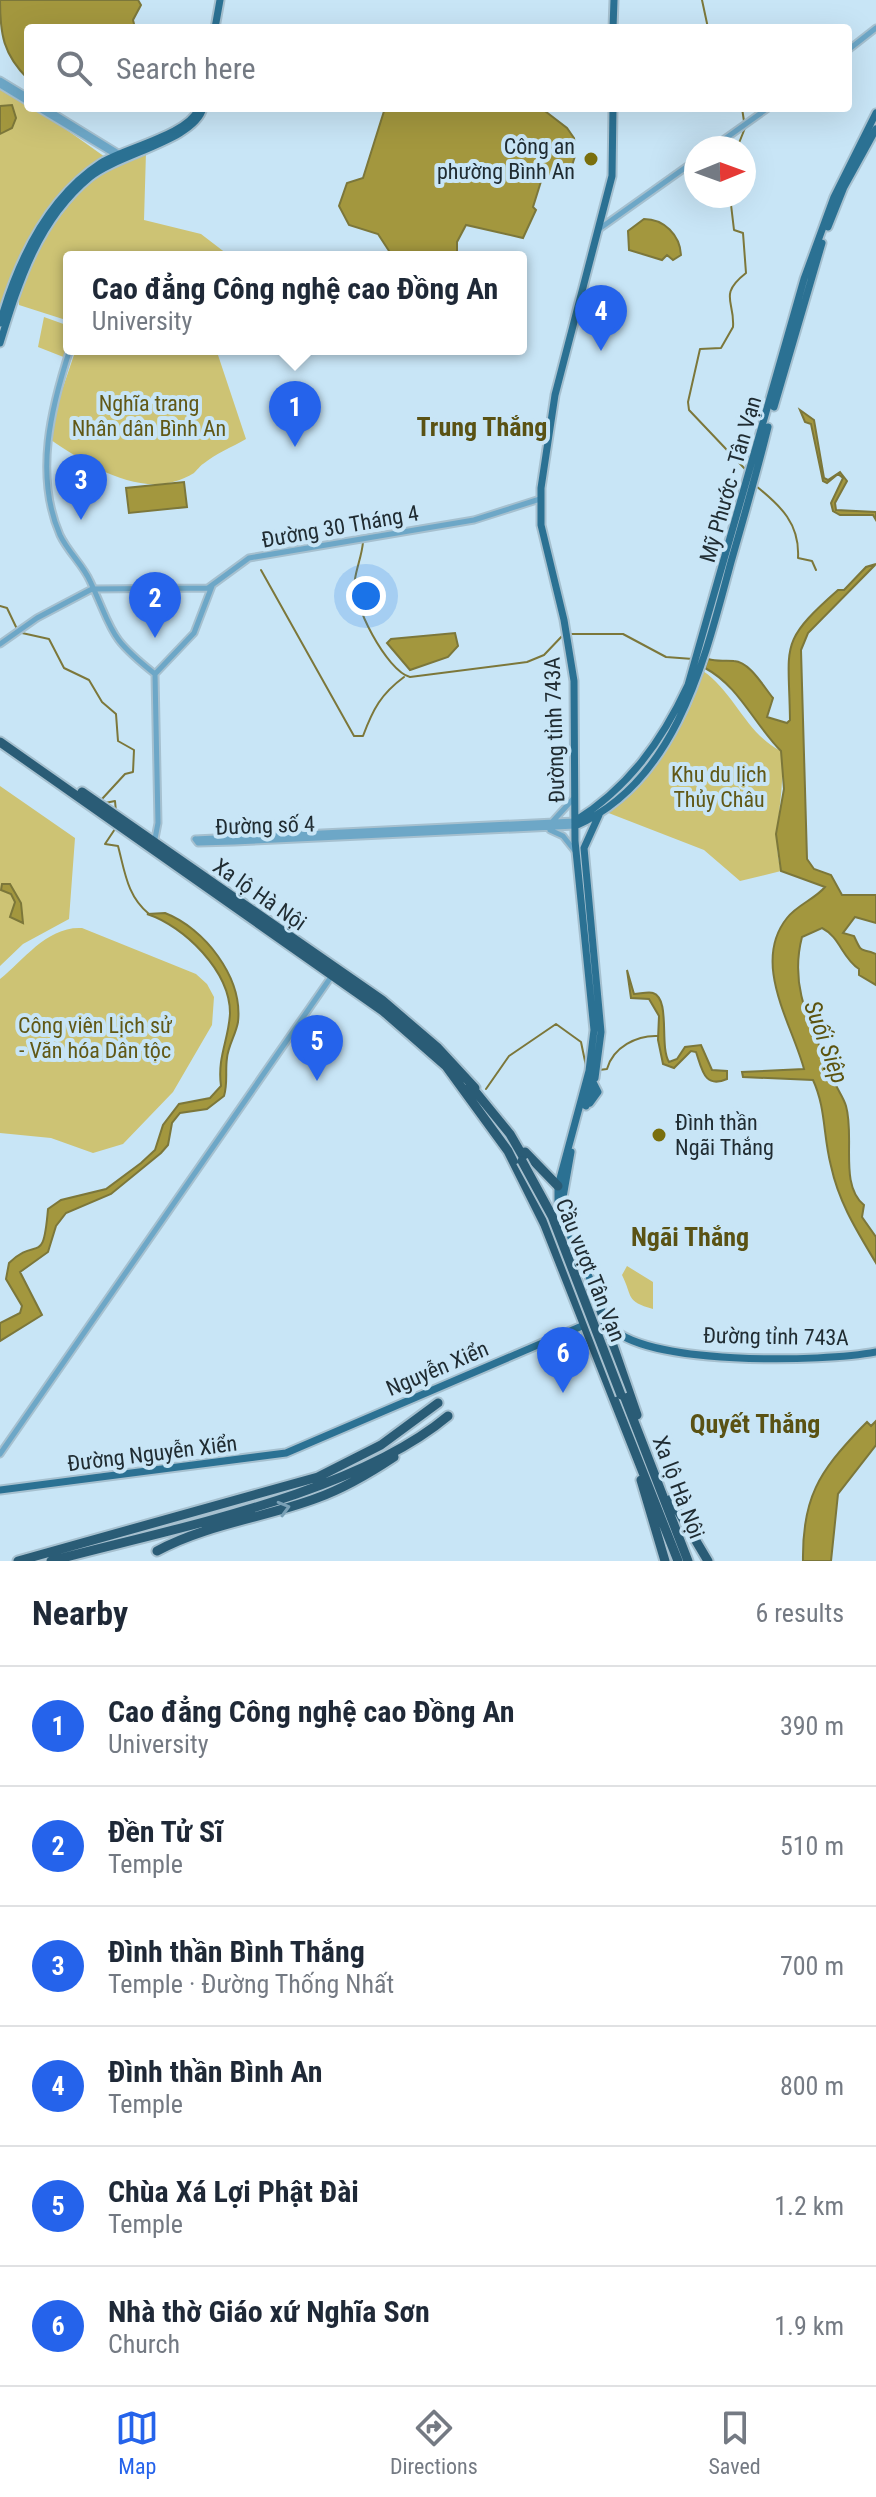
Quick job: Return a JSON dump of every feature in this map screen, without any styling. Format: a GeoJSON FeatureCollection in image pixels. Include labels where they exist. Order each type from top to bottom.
{"type":"FeatureCollection","features":[{"type":"Feature","properties":{"kind":"highway","name":"Xa lộ Hà Nội"},"geometry":{"type":"LineString","coordinates":[[2,743],[154,844],[387,1008],[442,1053],[510,1134],[524,1158]]}},
{"type":"Feature","properties":{"kind":"highway","name":"Xa lộ Hà Nội"},"geometry":{"type":"LineString","coordinates":[[2,743],[68,794],[76,795],[364,998],[419,1041],[467,1091],[499,1136],[553,1244],[640,1479],[650,1486]]}},
{"type":"Feature","properties":{"kind":"highway","name":"Xa lộ Hà Nội"},"geometry":{"type":"LineString","coordinates":[[486,1116],[494,1133],[499,1136]]}},
{"type":"Feature","properties":{"kind":"highway","name":"Xa lộ Hà Nội"},"geometry":{"type":"LineString","coordinates":[[492,1125],[524,1158]]}},
{"type":"Feature","properties":{"kind":"highway"},"geometry":{"type":"LineString","coordinates":[[510,1134],[561,1188]]}},
{"type":"Feature","properties":{"kind":"highway","name":"Cầu vượt Tân Vạn"},"geometry":{"type":"LineString","coordinates":[[524,1158],[568,1248],[624,1395]]}},
{"type":"Feature","properties":{"kind":"highway","name":"Xa lộ Hà Nội"},"geometry":{"type":"LineString","coordinates":[[592,1285],[635,1405],[636,1427]]}},
{"type":"Feature","properties":{"kind":"highway","name":"Xa lộ Hà Nội"},"geometry":{"type":"LineString","coordinates":[[583,1325],[678,1561]]}},
{"type":"Feature","properties":{"kind":"highway","name":"Xa lộ Hà Nội"},"geometry":{"type":"LineString","coordinates":[[624,1395],[688,1561]]}},
{"type":"Feature","properties":{"kind":"highway","name":"Xa lộ Hà Nội"},"geometry":{"type":"LineString","coordinates":[[624,1395],[632,1425],[633,1445]]}},
{"type":"Feature","properties":{"kind":"highway"},"geometry":{"type":"LineString","coordinates":[[18,1561],[318,1477],[406,1428],[437,1404]]}},
{"type":"Feature","properties":{"kind":"highway"},"geometry":{"type":"LineString","coordinates":[[157,1551],[183,1537],[317,1499],[353,1483],[416,1442],[447,1417]]}},
{"type":"Feature","properties":{"kind":"highway"},"geometry":{"type":"LineString","coordinates":[[140,1521],[167,1519],[318,1474],[406,1428]]}},
{"type":"Feature","properties":{"kind":"highway"},"geometry":{"type":"LineString","coordinates":[[51,1561],[321,1485],[416,1442]]}},
{"type":"Feature","properties":{"kind":"highway"},"geometry":{"type":"LineString","coordinates":[[642,1467],[640,1479],[665,1561]]}},
{"type":"Feature","properties":{"kind":"highway"},"geometry":{"type":"LineString","coordinates":[[655,1472],[708,1561]]}},
{"type":"Feature","properties":{"kind":"main road"},"geometry":{"type":"LineString","coordinates":[[217,24],[222,0]]}},
{"type":"Feature","properties":{"kind":"main road"},"geometry":{"type":"LineString","coordinates":[[613,24],[614,0]]}},
{"type":"Feature","properties":{"kind":"main road"},"geometry":{"type":"LineString","coordinates":[[0,323],[26,250],[53,211],[82,178],[120,156],[191,124],[198,112]]}},
{"type":"Feature","properties":{"kind":"main road"},"geometry":{"type":"LineString","coordinates":[[540,499],[550,402],[555,395],[613,167],[613,112]]}},
{"type":"Feature","properties":{"kind":"main road","name":"Mỹ Phước - Tân Vạn"},"geometry":{"type":"LineString","coordinates":[[575,825],[600,808],[652,755],[697,668],[807,279],[834,197],[876,113]]}},
{"type":"Feature","properties":{"kind":"main road","name":"Mỹ Phước - Tân Vạn"},"geometry":{"type":"LineString","coordinates":[[807,279],[844,187],[876,129]]}},
{"type":"Feature","properties":{"kind":"main road"},"geometry":{"type":"LineString","coordinates":[[0,343],[8,305]]}},
{"type":"Feature","properties":{"kind":"main road","name":"Đường tỉnh 743A"},"geometry":{"type":"LineString","coordinates":[[540,499],[541,525],[568,638],[575,703],[575,825],[583,867]]}},
{"type":"Feature","properties":{"kind":"main road"},"geometry":{"type":"LineString","coordinates":[[575,794],[586,805],[600,808]]}},
{"type":"Feature","properties":{"kind":"main road","name":"Mỹ Phước - Tân Vạn"},"geometry":{"type":"LineString","coordinates":[[561,1188],[584,1108],[601,1032],[583,867],[586,840],[600,808]]}},
{"type":"Feature","properties":{"kind":"main road"},"geometry":{"type":"LineString","coordinates":[[575,825],[590,831]]}},
{"type":"Feature","properties":{"kind":"main road"},"geometry":{"type":"LineString","coordinates":[[575,825],[586,840]]}},
{"type":"Feature","properties":{"kind":"main road","name":"Mỹ Phước - Tân Vạn"},"geometry":{"type":"LineString","coordinates":[[578,853],[594,1022],[593,1068]]}},
{"type":"Feature","properties":{"kind":"main road","name":"Mỹ Phước - Tân Vạn"},"geometry":{"type":"LineString","coordinates":[[561,1188],[563,1162],[590,1083]]}},
{"type":"Feature","properties":{"kind":"main road"},"geometry":{"type":"LineString","coordinates":[[541,1170],[553,1170],[563,1162]]}},
{"type":"Feature","properties":{"kind":"main road"},"geometry":{"type":"LineString","coordinates":[[561,1188],[561,1220],[569,1274],[586,1315],[583,1325]]}},
{"type":"Feature","properties":{"kind":"main road"},"geometry":{"type":"LineString","coordinates":[[561,1188],[563,1209],[609,1325],[628,1339],[619,1343],[615,1354]]}},
{"type":"Feature","properties":{"kind":"main road","name":"Nguyễn Xiển"},"geometry":{"type":"LineString","coordinates":[[305,1445],[583,1325]]}},
{"type":"Feature","properties":{"kind":"main road","name":"Đường tỉnh 743A"},"geometry":{"type":"LineString","coordinates":[[628,1339],[703,1356],[739,1358],[840,1359],[876,1352]]}},
{"type":"Feature","properties":{"kind":"main road","name":"Đường Nguyễn Xiển"},"geometry":{"type":"LineString","coordinates":[[0,1490],[275,1455],[305,1445]]}},
{"type":"Feature","properties":{"kind":"street"},"geometry":{"type":"LineString","coordinates":[[852,47],[876,28]]}},
{"type":"Feature","properties":{"kind":"street"},"geometry":{"type":"LineString","coordinates":[[0,82],[24,97]]}},
{"type":"Feature","properties":{"kind":"street"},"geometry":{"type":"LineString","coordinates":[[45,112],[120,156]]}},
{"type":"Feature","properties":{"kind":"street"},"geometry":{"type":"LineString","coordinates":[[51,112],[120,156]]}},
{"type":"Feature","properties":{"kind":"street"},"geometry":{"type":"LineString","coordinates":[[729,136],[762,112]]}},
{"type":"Feature","properties":{"kind":"street"},"geometry":{"type":"LineString","coordinates":[[599,229],[684,169]]}},
{"type":"Feature","properties":{"kind":"street"},"geometry":{"type":"LineString","coordinates":[[68,355],[49,424],[50,486],[59,531],[116,640],[155,674]]}},
{"type":"Feature","properties":{"kind":"street","name":"Đường 30 Tháng 4"},"geometry":{"type":"LineString","coordinates":[[212,586],[249,558],[474,520],[540,499]]}},
{"type":"Feature","properties":{"kind":"street"},"geometry":{"type":"LineString","coordinates":[[0,644],[92,589],[212,586],[194,633],[155,674],[158,810],[154,844]]}},
{"type":"Feature","properties":{"kind":"street"},"geometry":{"type":"LineString","coordinates":[[575,794],[568,808],[548,826],[563,836],[578,853]]}},
{"type":"Feature","properties":{"kind":"street","name":"Đường số 4"},"geometry":{"type":"LineString","coordinates":[[548,826],[198,837],[195,841],[575,825]]}},
{"type":"Feature","properties":{"kind":"street"},"geometry":{"type":"LineString","coordinates":[[0,1454],[331,976]]}},
{"type":"Feature","properties":{"kind":"green space"},"geometry":{"type":"Polygon","coordinates":[[[0,88],[24,101],[24,112],[42,112],[105,157],[68,187],[38,223],[16,265],[0,310],[0,134],[12,128],[16,117],[12,105],[0,106],[0,88]]]}},
{"type":"Feature","properties":{"kind":"green space"},"geometry":{"type":"Polygon","coordinates":[[[146,152],[144,220],[201,234],[223,251],[63,251],[63,319],[19,305],[25,275],[44,240],[80,192],[110,169],[146,152]]]}},
{"type":"Feature","properties":{"kind":"green space"},"geometry":{"type":"Polygon","coordinates":[[[44,317],[63,324],[63,355],[66,358],[38,347],[44,317]]]}},
{"type":"Feature","properties":{"kind":"green space","name":"Nghĩa trang Nhân dân Bình An"},"geometry":{"type":"Polygon","coordinates":[[[74,355],[218,355],[246,439],[213,457],[194,473],[176,481],[138,483],[101,470],[51,440],[57,405],[74,355]]]}},
{"type":"Feature","properties":{"kind":"green space","name":"Khu du lịch Thủy Châu"},"geometry":{"type":"Polygon","coordinates":[[[703,671],[723,690],[759,735],[781,751],[782,783],[777,842],[781,871],[740,881],[704,850],[606,812],[639,783],[666,750],[688,712],[703,671]]]}},
{"type":"Feature","properties":{"kind":"green space"},"geometry":{"type":"Polygon","coordinates":[[[0,786],[75,838],[69,919],[23,944],[0,966],[0,786]]]}},
{"type":"Feature","properties":{"kind":"green space","name":"Công viên Lịch sử - Văn hóa Dân tộc"},"geometry":{"type":"Polygon","coordinates":[[[82,928],[196,974],[207,984],[214,997],[212,1025],[173,1092],[123,1144],[93,1153],[51,1138],[0,1133],[0,979],[47,938],[58,932],[82,928]]]}},
{"type":"Feature","properties":{"kind":"green space"},"geometry":{"type":"Polygon","coordinates":[[[627,1266],[653,1282],[653,1309],[631,1297],[622,1275],[627,1266]]]}},
{"type":"Feature","properties":{"kind":"shaded area"},"geometry":{"type":"Polygon","coordinates":[[[0,0],[138,0],[141,5],[134,24],[24,24],[24,74],[8,52],[1,23],[0,0]]]}},
{"type":"Feature","properties":{"kind":"shaded area"},"geometry":{"type":"Polygon","coordinates":[[[12,105],[16,118],[12,128],[0,134],[0,106],[12,105]]]}},
{"type":"Feature","properties":{"kind":"shaded area"},"geometry":{"type":"Polygon","coordinates":[[[384,112],[546,112],[567,128],[574,138],[576,153],[568,178],[543,175],[533,207],[536,210],[523,238],[466,225],[457,242],[457,251],[389,251],[378,234],[349,225],[339,206],[347,183],[363,178],[384,112]]]}},
{"type":"Feature","properties":{"kind":"shaded area"},"geometry":{"type":"Polygon","coordinates":[[[644,219],[658,222],[670,230],[678,241],[681,255],[673,260],[667,255],[662,260],[629,250],[628,231],[644,219]]]}},
{"type":"Feature","properties":{"kind":"shaded area"},"geometry":{"type":"Polygon","coordinates":[[[800,410],[814,420],[824,478],[828,480],[840,472],[847,481],[835,503],[836,510],[876,512],[876,520],[873,515],[840,515],[833,511],[831,503],[843,478],[838,474],[827,483],[823,481],[811,424],[805,422],[800,410]]]}},
{"type":"Feature","properties":{"kind":"shaded area"},"geometry":{"type":"Polygon","coordinates":[[[184,482],[187,507],[129,513],[126,488],[184,482]]]}},
{"type":"Feature","properties":{"kind":"shaded area"},"geometry":{"type":"Polygon","coordinates":[[[876,564],[808,633],[801,650],[807,859],[814,869],[831,875],[842,895],[876,895],[876,923],[855,917],[843,933],[854,936],[862,950],[876,954],[876,985],[859,975],[859,969],[822,928],[802,937],[798,975],[811,1026],[846,1106],[852,1185],[864,1205],[862,1217],[876,1237],[876,1263],[849,1216],[834,1179],[820,1101],[813,1080],[743,1077],[742,1072],[804,1069],[778,994],[773,974],[773,954],[777,936],[787,918],[825,887],[781,871],[776,834],[784,789],[781,751],[737,695],[705,668],[708,659],[740,662],[756,675],[773,698],[767,717],[787,723],[790,720],[789,659],[796,634],[838,590],[844,590],[866,567],[876,564]]]}},
{"type":"Feature","properties":{"kind":"shaded area"},"geometry":{"type":"Polygon","coordinates":[[[455,633],[458,646],[448,657],[410,670],[387,643],[391,639],[455,633]]]}},
{"type":"Feature","properties":{"kind":"shaded area"},"geometry":{"type":"Polygon","coordinates":[[[2,884],[10,884],[21,903],[23,923],[10,917],[15,902],[11,894],[1,890],[2,884]]]}},
{"type":"Feature","properties":{"kind":"shaded area"},"geometry":{"type":"Polygon","coordinates":[[[165,913],[180,920],[207,942],[234,988],[238,1022],[226,1063],[224,1096],[207,1109],[180,1113],[172,1123],[168,1145],[161,1153],[111,1194],[66,1213],[56,1226],[48,1252],[20,1272],[42,1315],[0,1341],[0,1323],[20,1313],[22,1306],[6,1279],[9,1263],[41,1245],[48,1209],[61,1200],[106,1189],[155,1150],[163,1125],[179,1104],[210,1098],[221,1086],[221,1066],[230,1013],[228,997],[213,966],[202,952],[176,929],[147,914],[165,913]]]}},
{"type":"Feature","properties":{"kind":"shaded area"},"geometry":{"type":"Polygon","coordinates":[[[627,970],[634,994],[653,993],[662,1004],[669,1062],[677,1059],[685,1047],[701,1045],[712,1070],[727,1071],[727,1079],[713,1081],[705,1076],[696,1052],[691,1051],[674,1068],[663,1064],[658,1040],[659,1016],[649,999],[631,998],[627,970]]]}},
{"type":"Feature","properties":{"kind":"shaded area"},"geometry":{"type":"Polygon","coordinates":[[[876,1421],[876,1445],[838,1494],[831,1561],[803,1561],[806,1520],[816,1487],[846,1444],[867,1422],[871,1426],[876,1421]]]}},
{"type":"Feature","properties":{"kind":"waterway"},"geometry":{"type":"LineString","coordinates":[[702,0],[707,24]]}},
{"type":"Feature","properties":{"kind":"waterway"},"geometry":{"type":"LineString","coordinates":[[742,136],[745,128],[743,112]]}},
{"type":"Feature","properties":{"kind":"waterway"},"geometry":{"type":"LineString","coordinates":[[731,208],[734,230],[743,233],[746,273],[732,287],[733,327],[721,348],[700,349],[688,402],[689,410],[745,469]]}},
{"type":"Feature","properties":{"kind":"waterway"},"geometry":{"type":"LineString","coordinates":[[756,486],[787,517],[796,535],[798,558],[812,561],[816,570]]}},
{"type":"Feature","properties":{"kind":"waterway"},"geometry":{"type":"LineString","coordinates":[[363,542],[355,579],[359,604],[381,650],[391,663],[410,677],[527,662],[544,655],[564,634]]}},
{"type":"Feature","properties":{"kind":"waterway"},"geometry":{"type":"LineString","coordinates":[[261,570],[354,736],[363,736],[379,703],[404,677]]}},
{"type":"Feature","properties":{"kind":"waterway"},"geometry":{"type":"LineString","coordinates":[[0,606],[7,608],[17,629]]}},
{"type":"Feature","properties":{"kind":"waterway"},"geometry":{"type":"LineString","coordinates":[[22,633],[49,639],[64,668],[89,680],[102,702],[116,714],[118,741],[134,750],[133,772],[125,774],[102,799]]}},
{"type":"Feature","properties":{"kind":"waterway"},"geometry":{"type":"LineString","coordinates":[[570,634],[623,634],[666,657],[693,659]]}},
{"type":"Feature","properties":{"kind":"waterway"},"geometry":{"type":"LineString","coordinates":[[105,803],[115,801],[116,812]]}},
{"type":"Feature","properties":{"kind":"waterway"},"geometry":{"type":"LineString","coordinates":[[115,829],[105,844],[118,846],[131,891],[149,914]]}},
{"type":"Feature","properties":{"kind":"waterway"},"geometry":{"type":"LineString","coordinates":[[486,1089],[509,1056],[556,1024],[581,1042],[586,1066]]}},
{"type":"Feature","properties":{"kind":"waterway"},"geometry":{"type":"LineString","coordinates":[[599,1070],[607,1069],[615,1054],[627,1044],[658,1036]]}},
{"type":"Feature","properties":{"kind":"place","name":"Công an phường Bình An"},"geometry":{"type":"Point","coordinates":[591,159]}},
{"type":"Feature","properties":{"kind":"place","name":"Đình thần Bình An"},"geometry":{"type":"Point","coordinates":[601,351]}},
{"type":"Feature","properties":{"kind":"place","name":"Cao đẳng Công nghệ cao Đồng An"},"geometry":{"type":"Point","coordinates":[295,447]}},
{"type":"Feature","properties":{"kind":"place","name":"Đình thần Bình Thắng"},"geometry":{"type":"Point","coordinates":[81,520]}},
{"type":"Feature","properties":{"kind":"place","name":"Đền Tử Sĩ"},"geometry":{"type":"Point","coordinates":[155,638]}},
{"type":"Feature","properties":{"kind":"place","name":"Chùa Xá Lợi Phật Đài"},"geometry":{"type":"Point","coordinates":[317,1081]}},
{"type":"Feature","properties":{"kind":"place","name":"Đình thần Ngãi Thắng"},"geometry":{"type":"Point","coordinates":[659,1135]}},
{"type":"Feature","properties":{"kind":"place","name":"Nhà thờ Giáo xứ Nghĩa Sơn"},"geometry":{"type":"Point","coordinates":[563,1393]}},
{"type":"Feature","properties":{"kind":"district","name":"Trung Thắng"},"geometry":{"type":"Point","coordinates":[482,427]}},
{"type":"Feature","properties":{"kind":"district","name":"Ngãi Thắng"},"geometry":{"type":"Point","coordinates":[690,1237]}},
{"type":"Feature","properties":{"kind":"district","name":"Quyết Thắng"},"geometry":{"type":"Point","coordinates":[755,1424]}},
{"type":"Feature","properties":{"kind":"water label","name":"Suối Siệp"},"geometry":{"type":"Point","coordinates":[826,1042]}}]}
